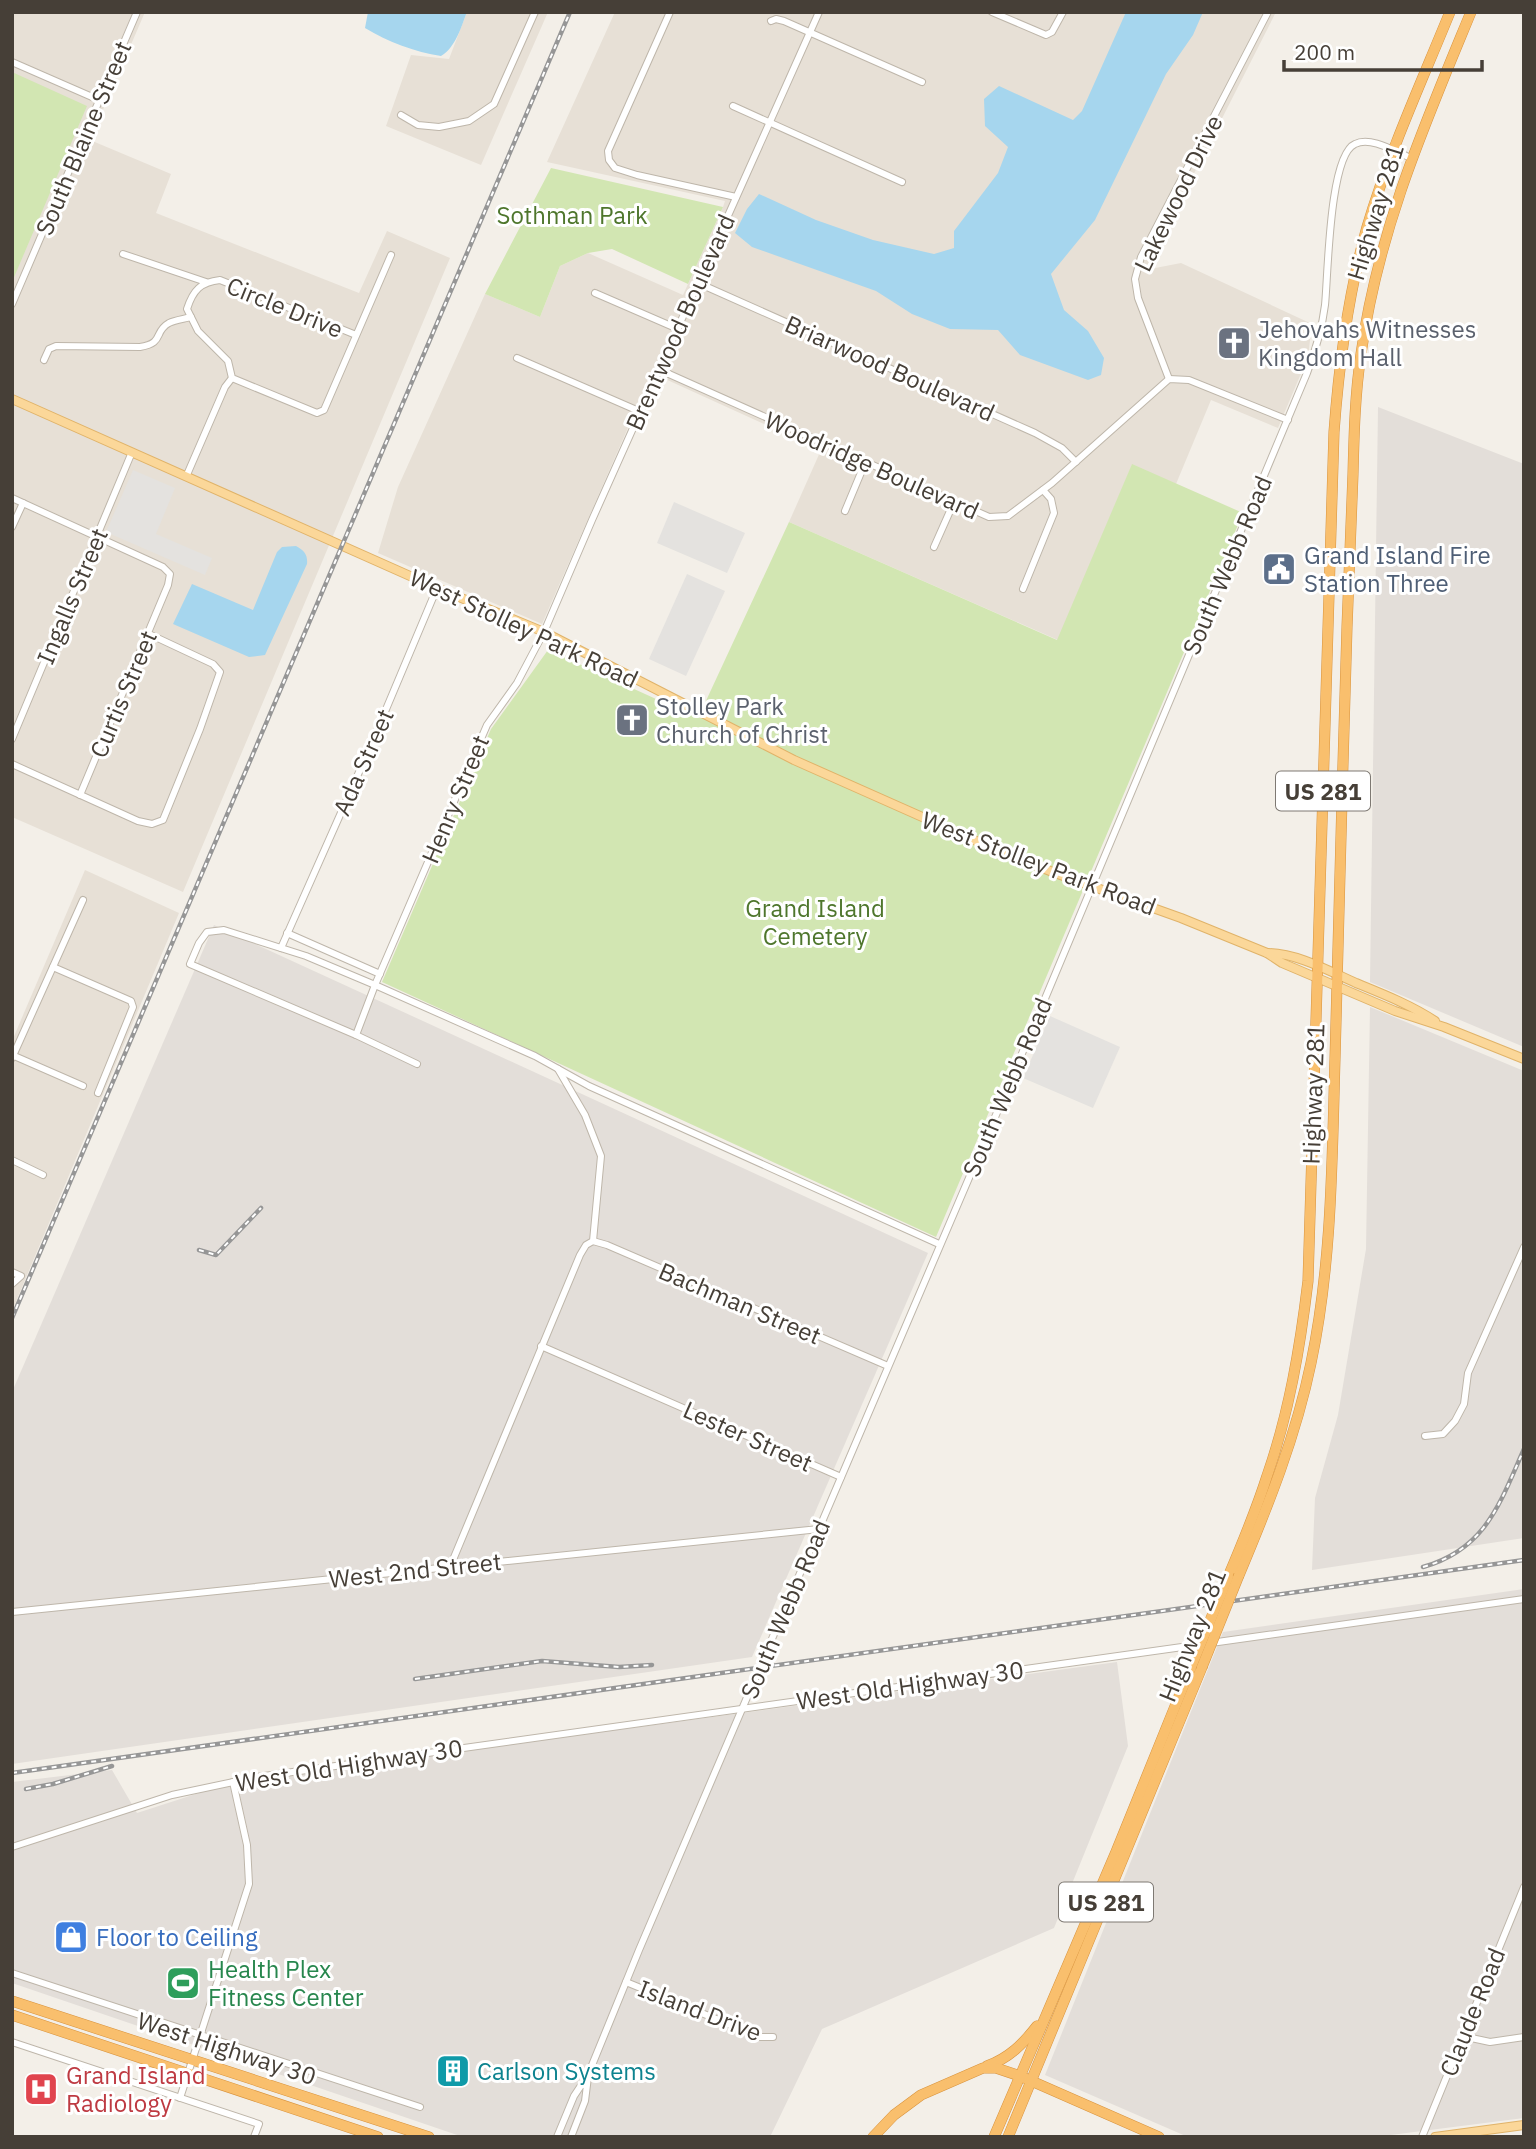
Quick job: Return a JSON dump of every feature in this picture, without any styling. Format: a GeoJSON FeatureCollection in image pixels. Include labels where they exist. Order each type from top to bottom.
{"type":"FeatureCollection","features":[{"type":"Feature","properties":{"kind":"highway","name":"Highway 281"},"geometry":{"type":"LineString","coordinates":[[1008,2137],[1197,1667],[1228,1577],[1255,1511],[1289,1397],[1302,1327],[1310,1240],[1337,386],[1349,309],[1367,226],[1450,12]]}},
{"type":"Feature","properties":{"kind":"highway","name":"Highway 281"},"geometry":{"type":"LineString","coordinates":[[994,2137],[1197,1667],[1240,1575],[1292,1439],[1308,1377],[1318,1330],[1329,1240],[1355,404],[1360,358],[1374,281],[1387,231],[1411,158],[1471,12]]}},
{"type":"Feature","properties":{"kind":"highway"},"geometry":{"type":"LineString","coordinates":[[873,2137],[894,2115],[921,2095],[1001,2061],[1022,2044],[1053,1998]]}},
{"type":"Feature","properties":{"kind":"highway","name":"West Highway 30"},"geometry":{"type":"LineString","coordinates":[[12,2000],[429,2137]]}},
{"type":"Feature","properties":{"kind":"highway","name":"West Highway 30"},"geometry":{"type":"LineString","coordinates":[[12,2015],[378,2137]]}},
{"type":"Feature","properties":{"kind":"highway"},"geometry":{"type":"LineString","coordinates":[[983,2068],[996,2068],[1020,2076],[1159,2137]]}},
{"type":"Feature","properties":{"kind":"main road","name":"West Stolley Park Road"},"geometry":{"type":"LineString","coordinates":[[12,399],[437,588],[544,632],[794,760],[983,844],[1267,953],[1284,954],[1337,987],[1524,1059]]}},
{"type":"Feature","properties":{"kind":"main road","name":"West Stolley Park Road"},"geometry":{"type":"LineString","coordinates":[[1318,973],[1338,975],[1415,1009],[1444,1027]]}},
{"type":"Feature","properties":{"kind":"main road"},"geometry":{"type":"LineString","coordinates":[[1440,2136],[1524,2126]]}},
{"type":"Feature","properties":{"kind":"street","name":"South Blaine Street"},"geometry":{"type":"LineString","coordinates":[[12,304],[137,12]]}},
{"type":"Feature","properties":{"kind":"street"},"geometry":{"type":"LineString","coordinates":[[401,115],[418,125],[439,127],[470,121],[494,104],[535,12]]}},
{"type":"Feature","properties":{"kind":"street"},"geometry":{"type":"LineString","coordinates":[[670,12],[608,151],[609,160],[615,168],[637,175],[736,197]]}},
{"type":"Feature","properties":{"kind":"street","name":"Brentwood Boulevard"},"geometry":{"type":"LineString","coordinates":[[544,632],[819,12]]}},
{"type":"Feature","properties":{"kind":"street"},"geometry":{"type":"LineString","coordinates":[[992,12],[1046,36],[1052,32],[1063,12]]}},
{"type":"Feature","properties":{"kind":"street","name":"Lakewood Drive"},"geometry":{"type":"LineString","coordinates":[[1169,379],[1139,298],[1135,279],[1141,257],[1268,12]]}},
{"type":"Feature","properties":{"kind":"street"},"geometry":{"type":"LineString","coordinates":[[771,21],[784,21],[922,82]]}},
{"type":"Feature","properties":{"kind":"street"},"geometry":{"type":"LineString","coordinates":[[12,62],[99,100]]}},
{"type":"Feature","properties":{"kind":"street"},"geometry":{"type":"LineString","coordinates":[[733,106],[902,182]]}},
{"type":"Feature","properties":{"kind":"street","name":"South Webb Road"},"geometry":{"type":"LineString","coordinates":[[557,2137],[574,2096],[588,2075],[1288,421],[1314,355],[1322,323],[1334,202],[1343,156],[1351,146],[1362,142],[1376,144],[1411,158]]}},
{"type":"Feature","properties":{"kind":"street"},"geometry":{"type":"LineString","coordinates":[[122,254],[206,282]]}},
{"type":"Feature","properties":{"kind":"street","name":"Circle Drive"},"geometry":{"type":"LineString","coordinates":[[232,378],[317,413],[324,410],[391,255]]}},
{"type":"Feature","properties":{"kind":"street","name":"Circle Drive"},"geometry":{"type":"LineString","coordinates":[[191,317],[187,309],[196,289],[206,282],[220,280],[356,335]]}},
{"type":"Feature","properties":{"kind":"street","name":"Briarwood Boulevard"},"geometry":{"type":"LineString","coordinates":[[698,283],[1035,433],[1062,448],[1076,462]]}},
{"type":"Feature","properties":{"kind":"street"},"geometry":{"type":"LineString","coordinates":[[596,293],[678,329]]}},
{"type":"Feature","properties":{"kind":"street"},"geometry":{"type":"LineString","coordinates":[[44,360],[49,349],[57,346],[152,345],[169,323],[191,317],[198,331],[228,361],[232,378],[225,387],[186,477]]}},
{"type":"Feature","properties":{"kind":"street"},"geometry":{"type":"LineString","coordinates":[[517,358],[641,412]]}},
{"type":"Feature","properties":{"kind":"street","name":"Woodridge Boulevard"},"geometry":{"type":"LineString","coordinates":[[660,370],[989,517],[1008,516],[1043,490],[1169,379]]}},
{"type":"Feature","properties":{"kind":"street"},"geometry":{"type":"LineString","coordinates":[[1169,379],[1189,380],[1288,421]]}},
{"type":"Feature","properties":{"kind":"street","name":"Ingalls Street"},"geometry":{"type":"LineString","coordinates":[[12,739],[132,452]]}},
{"type":"Feature","properties":{"kind":"street"},"geometry":{"type":"LineString","coordinates":[[845,511],[865,463]]}},
{"type":"Feature","properties":{"kind":"street"},"geometry":{"type":"LineString","coordinates":[[1023,589],[1054,513],[1051,499],[1043,490]]}},
{"type":"Feature","properties":{"kind":"street"},"geometry":{"type":"LineString","coordinates":[[12,498],[96,537]]}},
{"type":"Feature","properties":{"kind":"street"},"geometry":{"type":"LineString","coordinates":[[934,547],[954,502]]}},
{"type":"Feature","properties":{"kind":"street"},"geometry":{"type":"LineString","coordinates":[[12,527],[23,503]]}},
{"type":"Feature","properties":{"kind":"street","name":"Curtis Street"},"geometry":{"type":"LineString","coordinates":[[80,795],[149,634],[166,592],[170,574],[163,567],[96,537]]}},
{"type":"Feature","properties":{"kind":"street","name":"Ada Street"},"geometry":{"type":"LineString","coordinates":[[281,948],[437,588]]}},
{"type":"Feature","properties":{"kind":"street","name":"Henry Street"},"geometry":{"type":"LineString","coordinates":[[356,1035],[487,724],[517,683],[544,632]]}},
{"type":"Feature","properties":{"kind":"street"},"geometry":{"type":"LineString","coordinates":[[12,764],[138,821],[150,824],[163,820],[220,672],[213,664],[149,634]]}},
{"type":"Feature","properties":{"kind":"street"},"geometry":{"type":"LineString","coordinates":[[83,900],[13,1056],[83,1086]]}},
{"type":"Feature","properties":{"kind":"street"},"geometry":{"type":"LineString","coordinates":[[417,1064],[190,964],[199,943],[206,932],[224,930],[306,956],[535,1056],[589,1086],[939,1244]]}},
{"type":"Feature","properties":{"kind":"street"},"geometry":{"type":"LineString","coordinates":[[287,933],[380,974]]}},
{"type":"Feature","properties":{"kind":"street"},"geometry":{"type":"LineString","coordinates":[[53,967],[131,1001],[133,1007],[99,1093]]}},
{"type":"Feature","properties":{"kind":"street"},"geometry":{"type":"LineString","coordinates":[[450,1567],[580,1255],[586,1245],[593,1241],[601,1156],[585,1115],[558,1069]]}},
{"type":"Feature","properties":{"kind":"street"},"geometry":{"type":"LineString","coordinates":[[12,1160],[43,1175]]}},
{"type":"Feature","properties":{"kind":"street","name":"Bachman Street"},"geometry":{"type":"LineString","coordinates":[[593,1241],[888,1366]]}},
{"type":"Feature","properties":{"kind":"street"},"geometry":{"type":"LineString","coordinates":[[1425,1436],[1443,1434],[1455,1421],[1464,1404],[1468,1373],[1524,1247]]}},
{"type":"Feature","properties":{"kind":"street"},"geometry":{"type":"LineString","coordinates":[[12,1272],[21,1276],[12,1284]]}},
{"type":"Feature","properties":{"kind":"street","name":"Lester Street"},"geometry":{"type":"LineString","coordinates":[[541,1346],[841,1477]]}},
{"type":"Feature","properties":{"kind":"street","name":"West 2nd Street"},"geometry":{"type":"LineString","coordinates":[[12,1612],[819,1529]]}},
{"type":"Feature","properties":{"kind":"street","name":"West Old Highway 30"},"geometry":{"type":"LineString","coordinates":[[12,1847],[172,1795],[233,1782],[1524,1599]]}},
{"type":"Feature","properties":{"kind":"street"},"geometry":{"type":"LineString","coordinates":[[180,2098],[249,1884],[247,1845],[233,1782]]}},
{"type":"Feature","properties":{"kind":"street","name":"Claude Road"},"geometry":{"type":"LineString","coordinates":[[1422,2137],[1524,1887]]}},
{"type":"Feature","properties":{"kind":"street"},"geometry":{"type":"LineString","coordinates":[[12,1973],[420,2106]]}},
{"type":"Feature","properties":{"kind":"street","name":"Island Drive"},"geometry":{"type":"LineString","coordinates":[[626,1982],[760,2037],[774,2037]]}},
{"type":"Feature","properties":{"kind":"street"},"geometry":{"type":"LineString","coordinates":[[1462,2036],[1490,2042],[1524,2037]]}},
{"type":"Feature","properties":{"kind":"street"},"geometry":{"type":"LineString","coordinates":[[12,2042],[259,2124],[254,2137]]}},
{"type":"Feature","properties":{"kind":"street","name":"South Webb Road"},"geometry":{"type":"LineString","coordinates":[[570,2137],[585,2101],[588,2075]]}},
{"type":"Feature","properties":{"kind":"shaded area"},"geometry":{"type":"Polygon","coordinates":[[[12,12],[145,12],[90,140],[171,174],[156,213],[359,293],[387,231],[450,258],[183,892],[12,817],[12,12]]]}},
{"type":"Feature","properties":{"kind":"shaded area"},"geometry":{"type":"Polygon","coordinates":[[[467,12],[548,12],[481,165],[386,126],[411,55],[449,59],[467,12]]]}},
{"type":"Feature","properties":{"kind":"shaded area"},"geometry":{"type":"Polygon","coordinates":[[[615,12],[1276,12],[1145,270],[1181,263],[1312,324],[1308,357],[1278,428],[1211,400],[1176,484],[1132,465],[1058,640],[789,522],[821,450],[652,373],[542,624],[378,553],[398,487],[485,294],[540,317],[560,266],[588,253],[683,295],[723,207],[725,201],[547,162],[615,12]]]}},
{"type":"Feature","properties":{"kind":"shaded area"},"geometry":{"type":"Polygon","coordinates":[[[1378,407],[1524,464],[1524,1047],[1370,982],[1378,407]]]}},
{"type":"Feature","properties":{"kind":"shaded area"},"geometry":{"type":"Polygon","coordinates":[[[133,470],[175,488],[156,534],[212,558],[205,575],[106,532],[133,470]]]}},
{"type":"Feature","properties":{"kind":"shaded area"},"geometry":{"type":"Polygon","coordinates":[[[674,502],[745,533],[727,573],[657,543],[674,502]]]}},
{"type":"Feature","properties":{"kind":"shaded area"},"geometry":{"type":"Polygon","coordinates":[[[687,574],[725,591],[686,676],[649,659],[687,574]]]}},
{"type":"Feature","properties":{"kind":"shaded area"},"geometry":{"type":"Polygon","coordinates":[[[85,870],[179,913],[12,1311],[12,1041],[85,870]]]}},
{"type":"Feature","properties":{"kind":"shaded area"},"geometry":{"type":"Polygon","coordinates":[[[214,925],[928,1253],[752,1657],[12,1764],[12,1392],[214,925]]]}},
{"type":"Feature","properties":{"kind":"shaded area"},"geometry":{"type":"Polygon","coordinates":[[[1370,1007],[1524,1071],[1524,1538],[1312,1570],[1315,1498],[1338,1415],[1366,1249],[1370,1007]]]}},
{"type":"Feature","properties":{"kind":"shaded area"},"geometry":{"type":"Polygon","coordinates":[[[1050,1016],[1120,1047],[1093,1108],[1023,1078],[1050,1016]]]}},
{"type":"Feature","properties":{"kind":"shaded area"},"geometry":{"type":"Polygon","coordinates":[[[1524,1589],[1524,2118],[1375,2137],[1188,2137],[1045,2075],[1223,1632],[1524,1589]]]}},
{"type":"Feature","properties":{"kind":"shaded area"},"geometry":{"type":"Polygon","coordinates":[[[1117,1662],[1128,1746],[1054,1928],[822,2029],[770,2137],[463,2137],[12,1983],[12,1782],[112,1770],[137,1813],[233,1782],[1117,1662]]]}},
{"type":"Feature","properties":{"kind":"green space"},"geometry":{"type":"Polygon","coordinates":[[[12,72],[87,106],[12,282],[12,72]]]}},
{"type":"Feature","properties":{"kind":"green space","name":"Sothman Park"},"geometry":{"type":"Polygon","coordinates":[[[551,168],[723,207],[688,284],[612,249],[588,253],[560,266],[540,317],[485,294],[551,168]]]}},
{"type":"Feature","properties":{"kind":"green space","name":"Grand Island Cemetery"},"geometry":{"type":"Polygon","coordinates":[[[1132,464],[1243,513],[936,1237],[382,982],[491,729],[548,650],[698,718],[789,522],[1057,640],[1132,464]]]}},
{"type":"Feature","properties":{"kind":"water"},"geometry":{"type":"Polygon","coordinates":[[[368,12],[467,12],[454,42],[441,56],[402,46],[365,28],[368,12]]]}},
{"type":"Feature","properties":{"kind":"water"},"geometry":{"type":"Polygon","coordinates":[[[1126,12],[1203,12],[1193,35],[1166,74],[1095,220],[1051,274],[1064,310],[1088,331],[1104,358],[1101,375],[1088,380],[1020,355],[998,330],[950,329],[912,314],[876,291],[752,247],[735,233],[747,209],[759,194],[816,220],[873,240],[934,254],[954,248],[954,231],[998,173],[1008,147],[985,126],[984,99],[999,86],[1073,120],[1082,111],[1126,12]]]}},
{"type":"Feature","properties":{"kind":"water"},"geometry":{"type":"Polygon","coordinates":[[[296,546],[305,553],[307,564],[265,655],[249,657],[173,624],[192,584],[253,610],[277,552],[282,547],[296,546]]]}},
{"type":"Feature","properties":{"kind":"railway"},"geometry":{"type":"LineString","coordinates":[[12,1318],[570,12]]}},
{"type":"Feature","properties":{"kind":"railway"},"geometry":{"type":"LineString","coordinates":[[199,1250],[216,1255],[261,1208]]}},
{"type":"Feature","properties":{"kind":"railway"},"geometry":{"type":"LineString","coordinates":[[1423,1567],[1462,1549],[1488,1522],[1524,1449]]}},
{"type":"Feature","properties":{"kind":"railway"},"geometry":{"type":"LineString","coordinates":[[12,1773],[1524,1560]]}},
{"type":"Feature","properties":{"kind":"railway"},"geometry":{"type":"LineString","coordinates":[[415,1679],[542,1661],[619,1667],[652,1665]]}},
{"type":"Feature","properties":{"kind":"railway"},"geometry":{"type":"LineString","coordinates":[[26,1789],[53,1784],[112,1766]]}},
{"type":"Feature","properties":{"kind":"place","name":"Jehovahs Witnesses Kingdom Hall"},"geometry":{"type":"Point","coordinates":[1234,343]}},
{"type":"Feature","properties":{"kind":"place","name":"Grand Island Fire Station Three"},"geometry":{"type":"Point","coordinates":[1279,569]}},
{"type":"Feature","properties":{"kind":"place","name":"Stolley Park Church of Christ"},"geometry":{"type":"Point","coordinates":[632,720]}},
{"type":"Feature","properties":{"kind":"place","name":"Floor to Ceiling"},"geometry":{"type":"Point","coordinates":[71,1937]}},
{"type":"Feature","properties":{"kind":"place","name":"Health Plex Fitness Center"},"geometry":{"type":"Point","coordinates":[183,1983]}},
{"type":"Feature","properties":{"kind":"place","name":"Carlson Systems"},"geometry":{"type":"Point","coordinates":[453,2071]}},
{"type":"Feature","properties":{"kind":"place","name":"Grand Island Radiology"},"geometry":{"type":"Point","coordinates":[41,2089]}}]}
